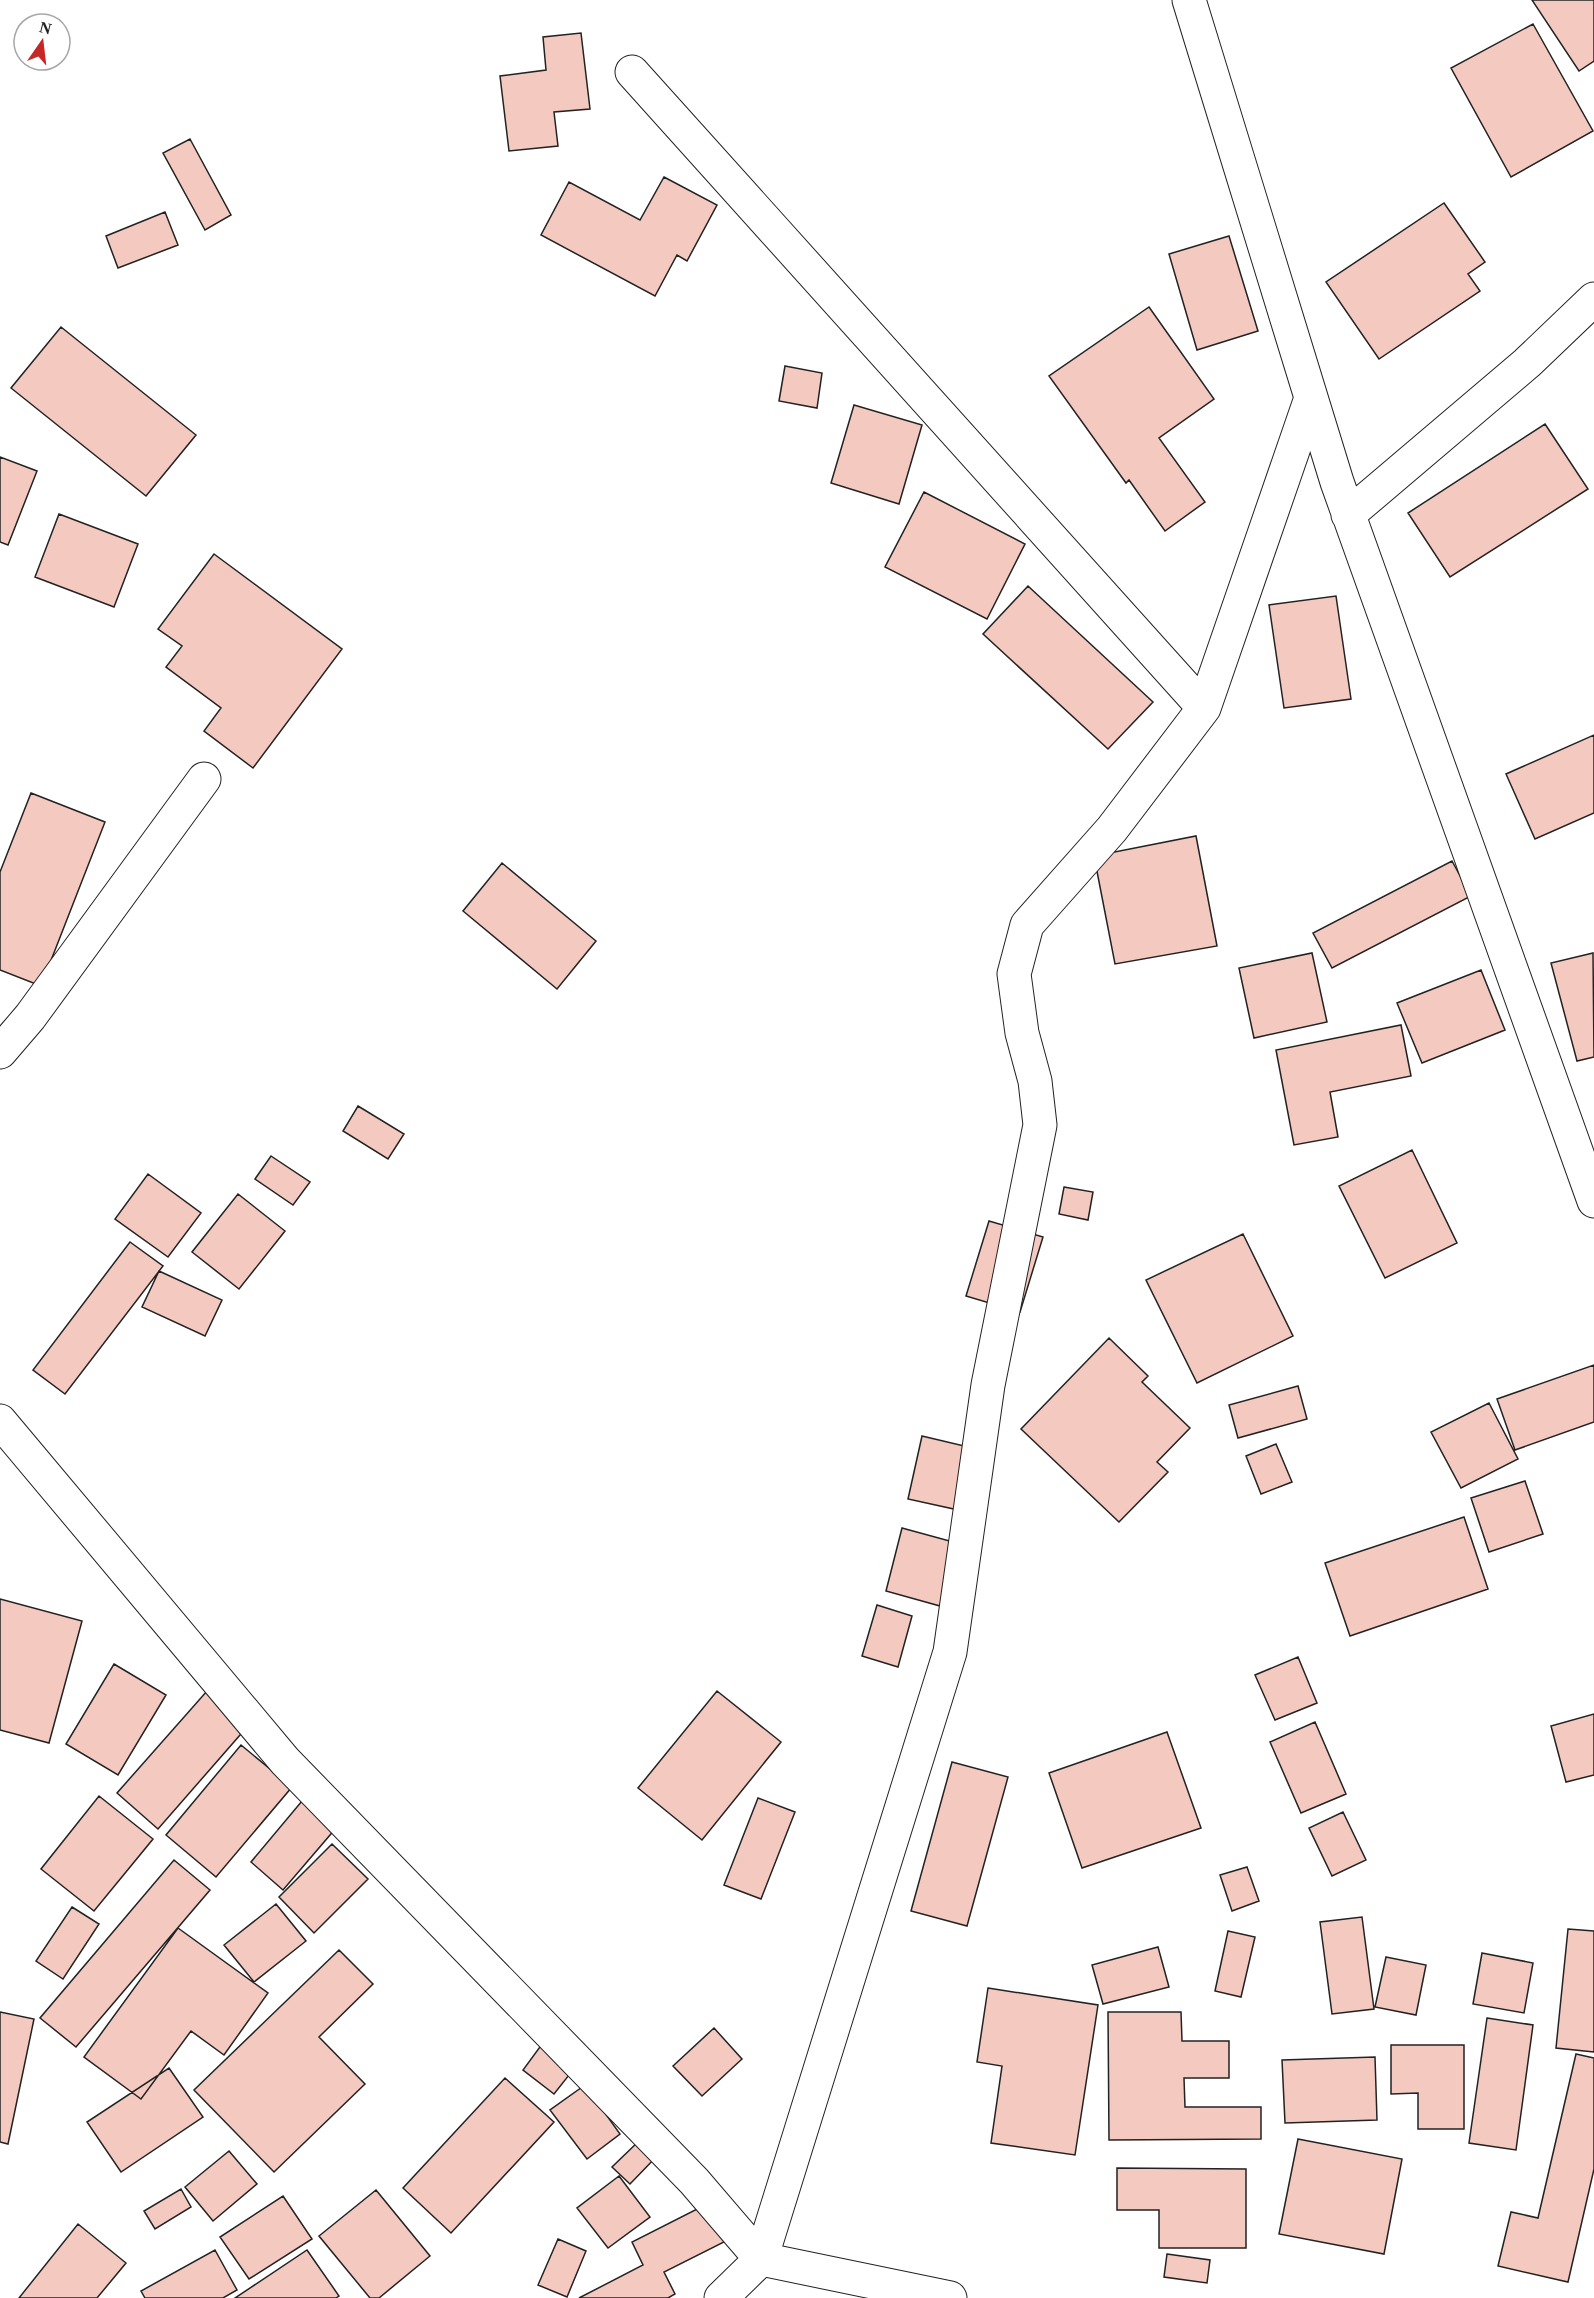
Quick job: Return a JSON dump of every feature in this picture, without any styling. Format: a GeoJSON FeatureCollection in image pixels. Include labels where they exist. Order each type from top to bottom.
{"type":"FeatureCollection","features":[{"type":"Feature","properties":{"kind":"street"},"geometry":{"type":"LineString","coordinates":[[1189,0],[1348,515],[1594,1201]]}},
{"type":"Feature","properties":{"kind":"street"},"geometry":{"type":"LineString","coordinates":[[632,72],[1204,708]]}},
{"type":"Feature","properties":{"kind":"street"},"geometry":{"type":"LineString","coordinates":[[1348,515],[1527,363],[1594,299]]}},
{"type":"Feature","properties":{"kind":"street"},"geometry":{"type":"LineString","coordinates":[[721,2298],[761,2259],[950,1652],[988,1385],[1041,1125],[1035,1082],[1022,1034],[1014,974],[1027,925],[1112,829],[1204,708],[1311,398]]}},
{"type":"Feature","properties":{"kind":"street"},"geometry":{"type":"LineString","coordinates":[[0,1053],[30,1017],[204,778]]}},
{"type":"Feature","properties":{"kind":"street"},"geometry":{"type":"LineString","coordinates":[[0,1421],[285,1761],[694,2181],[761,2259],[951,2298]]}},
{"type":"Feature","properties":{"kind":"building"},"geometry":{"type":"Polygon","coordinates":[[[1532,0],[1594,0],[1594,61],[1579,71],[1532,0]]]}},
{"type":"Feature","properties":{"kind":"building"},"geometry":{"type":"Polygon","coordinates":[[[1533,24],[1593,131],[1511,177],[1451,68],[1533,24]]]}},
{"type":"Feature","properties":{"kind":"building"},"geometry":{"type":"Polygon","coordinates":[[[581,33],[590,109],[554,112],[558,146],[509,151],[500,76],[546,70],[543,37],[581,33]]]}},
{"type":"Feature","properties":{"kind":"building"},"geometry":{"type":"Polygon","coordinates":[[[190,139],[231,215],[205,230],[163,153],[190,139]]]}},
{"type":"Feature","properties":{"kind":"building"},"geometry":{"type":"Polygon","coordinates":[[[664,177],[717,205],[687,261],[677,255],[655,296],[541,235],[569,182],[640,220],[664,177]]]}},
{"type":"Feature","properties":{"kind":"building"},"geometry":{"type":"Polygon","coordinates":[[[1444,203],[1485,262],[1468,274],[1480,291],[1379,359],[1326,282],[1444,203]]]}},
{"type":"Feature","properties":{"kind":"building"},"geometry":{"type":"Polygon","coordinates":[[[165,212],[178,245],[118,268],[106,236],[165,212]]]}},
{"type":"Feature","properties":{"kind":"building"},"geometry":{"type":"Polygon","coordinates":[[[1229,236],[1258,331],[1197,350],[1169,254],[1229,236]]]}},
{"type":"Feature","properties":{"kind":"building"},"geometry":{"type":"Polygon","coordinates":[[[1149,307],[1214,399],[1159,438],[1205,502],[1165,531],[1129,480],[1126,483],[1049,376],[1149,307]]]}},
{"type":"Feature","properties":{"kind":"building"},"geometry":{"type":"Polygon","coordinates":[[[61,327],[196,435],[146,496],[11,388],[61,327]]]}},
{"type":"Feature","properties":{"kind":"building"},"geometry":{"type":"Polygon","coordinates":[[[785,366],[822,373],[817,408],[779,401],[785,366]]]}},
{"type":"Feature","properties":{"kind":"building"},"geometry":{"type":"Polygon","coordinates":[[[854,405],[922,425],[899,504],[831,483],[854,405]]]}},
{"type":"Feature","properties":{"kind":"building"},"geometry":{"type":"Polygon","coordinates":[[[1545,424],[1588,489],[1450,577],[1408,513],[1545,424]]]}},
{"type":"Feature","properties":{"kind":"building"},"geometry":{"type":"Polygon","coordinates":[[[0,457],[37,471],[8,545],[0,542],[0,457]]]}},
{"type":"Feature","properties":{"kind":"building"},"geometry":{"type":"Polygon","coordinates":[[[924,492],[1025,544],[987,619],[885,567],[924,492]]]}},
{"type":"Feature","properties":{"kind":"building"},"geometry":{"type":"Polygon","coordinates":[[[59,514],[138,544],[114,607],[35,577],[59,514]]]}},
{"type":"Feature","properties":{"kind":"building"},"geometry":{"type":"Polygon","coordinates":[[[214,554],[342,649],[253,768],[204,731],[221,708],[166,667],[182,646],[158,629],[214,554]]]}},
{"type":"Feature","properties":{"kind":"building"},"geometry":{"type":"Polygon","coordinates":[[[1028,586],[1153,702],[1108,749],[983,634],[1028,586]]]}},
{"type":"Feature","properties":{"kind":"building"},"geometry":{"type":"Polygon","coordinates":[[[1336,596],[1351,699],[1284,708],[1269,605],[1336,596]]]}},
{"type":"Feature","properties":{"kind":"building"},"geometry":{"type":"Polygon","coordinates":[[[1594,735],[1594,813],[1535,839],[1506,774],[1594,735]]]}},
{"type":"Feature","properties":{"kind":"building"},"geometry":{"type":"Polygon","coordinates":[[[31,793],[105,822],[41,986],[0,970],[0,872],[31,793]]]}},
{"type":"Feature","properties":{"kind":"building"},"geometry":{"type":"Polygon","coordinates":[[[1196,836],[1217,946],[1115,964],[1094,856],[1196,836]]]}},
{"type":"Feature","properties":{"kind":"building"},"geometry":{"type":"Polygon","coordinates":[[[1452,861],[1471,896],[1332,968],[1313,933],[1452,861]]]}},
{"type":"Feature","properties":{"kind":"building"},"geometry":{"type":"Polygon","coordinates":[[[502,863],[596,941],[557,989],[463,911],[502,863]]]}},
{"type":"Feature","properties":{"kind":"building"},"geometry":{"type":"Polygon","coordinates":[[[1312,953],[1327,1022],[1254,1038],[1239,968],[1312,953]]]}},
{"type":"Feature","properties":{"kind":"building"},"geometry":{"type":"Polygon","coordinates":[[[1593,953],[1594,1057],[1577,1061],[1551,963],[1593,953]]]}},
{"type":"Feature","properties":{"kind":"building"},"geometry":{"type":"Polygon","coordinates":[[[1481,970],[1505,1030],[1422,1063],[1397,1003],[1481,970]]]}},
{"type":"Feature","properties":{"kind":"building"},"geometry":{"type":"Polygon","coordinates":[[[1401,1025],[1411,1076],[1330,1092],[1338,1137],[1294,1145],[1276,1050],[1401,1025]]]}},
{"type":"Feature","properties":{"kind":"building"},"geometry":{"type":"Polygon","coordinates":[[[358,1106],[404,1134],[388,1159],[343,1131],[358,1106]]]}},
{"type":"Feature","properties":{"kind":"building"},"geometry":{"type":"Polygon","coordinates":[[[1412,1150],[1457,1243],[1385,1278],[1339,1186],[1412,1150]]]}},
{"type":"Feature","properties":{"kind":"building"},"geometry":{"type":"Polygon","coordinates":[[[271,1156],[310,1182],[293,1205],[255,1179],[271,1156]]]}},
{"type":"Feature","properties":{"kind":"building"},"geometry":{"type":"Polygon","coordinates":[[[148,1174],[201,1213],[168,1257],[115,1219],[148,1174]]]}},
{"type":"Feature","properties":{"kind":"building"},"geometry":{"type":"Polygon","coordinates":[[[1064,1187],[1093,1192],[1088,1220],[1059,1214],[1064,1187]]]}},
{"type":"Feature","properties":{"kind":"building"},"geometry":{"type":"Polygon","coordinates":[[[238,1194],[285,1231],[239,1289],[192,1252],[238,1194]]]}},
{"type":"Feature","properties":{"kind":"building"},"geometry":{"type":"Polygon","coordinates":[[[989,1221],[1043,1237],[1020,1312],[966,1296],[989,1221]]]}},
{"type":"Feature","properties":{"kind":"building"},"geometry":{"type":"Polygon","coordinates":[[[1243,1234],[1293,1336],[1197,1383],[1146,1280],[1243,1234]]]}},
{"type":"Feature","properties":{"kind":"building"},"geometry":{"type":"Polygon","coordinates":[[[130,1242],[163,1266],[65,1394],[33,1370],[130,1242]]]}},
{"type":"Feature","properties":{"kind":"building"},"geometry":{"type":"Polygon","coordinates":[[[159,1271],[222,1300],[205,1336],[142,1307],[159,1271]]]}},
{"type":"Feature","properties":{"kind":"building"},"geometry":{"type":"Polygon","coordinates":[[[1109,1338],[1148,1376],[1142,1382],[1190,1428],[1157,1462],[1168,1472],[1119,1522],[1021,1429],[1109,1338]]]}},
{"type":"Feature","properties":{"kind":"building"},"geometry":{"type":"Polygon","coordinates":[[[1594,1365],[1594,1422],[1515,1450],[1497,1399],[1594,1365]]]}},
{"type":"Feature","properties":{"kind":"building"},"geometry":{"type":"Polygon","coordinates":[[[1298,1386],[1307,1419],[1238,1438],[1229,1405],[1298,1386]]]}},
{"type":"Feature","properties":{"kind":"building"},"geometry":{"type":"Polygon","coordinates":[[[1489,1403],[1518,1459],[1461,1488],[1431,1432],[1489,1403]]]}},
{"type":"Feature","properties":{"kind":"building"},"geometry":{"type":"Polygon","coordinates":[[[922,1436],[977,1449],[963,1511],[908,1499],[922,1436]]]}},
{"type":"Feature","properties":{"kind":"building"},"geometry":{"type":"Polygon","coordinates":[[[1276,1444],[1292,1482],[1261,1494],[1246,1456],[1276,1444]]]}},
{"type":"Feature","properties":{"kind":"building"},"geometry":{"type":"Polygon","coordinates":[[[1525,1481],[1543,1534],[1489,1552],[1471,1498],[1525,1481]]]}},
{"type":"Feature","properties":{"kind":"building"},"geometry":{"type":"Polygon","coordinates":[[[1464,1517],[1488,1589],[1350,1636],[1325,1563],[1464,1517]]]}},
{"type":"Feature","properties":{"kind":"building"},"geometry":{"type":"Polygon","coordinates":[[[902,1528],[957,1543],[940,1606],[886,1591],[902,1528]]]}},
{"type":"Feature","properties":{"kind":"building"},"geometry":{"type":"Polygon","coordinates":[[[0,1599],[82,1621],[49,1743],[0,1730],[0,1599]]]}},
{"type":"Feature","properties":{"kind":"building"},"geometry":{"type":"Polygon","coordinates":[[[877,1605],[912,1616],[898,1667],[862,1656],[877,1605]]]}},
{"type":"Feature","properties":{"kind":"building"},"geometry":{"type":"Polygon","coordinates":[[[1298,1657],[1317,1703],[1275,1720],[1255,1675],[1298,1657]]]}},
{"type":"Feature","properties":{"kind":"building"},"geometry":{"type":"Polygon","coordinates":[[[114,1664],[166,1695],[118,1775],[66,1744],[114,1664]]]}},
{"type":"Feature","properties":{"kind":"building"},"geometry":{"type":"Polygon","coordinates":[[[207,1691],[247,1727],[158,1829],[117,1793],[207,1691]]]}},
{"type":"Feature","properties":{"kind":"building"},"geometry":{"type":"Polygon","coordinates":[[[717,1691],[781,1742],[702,1840],[638,1788],[717,1691]]]}},
{"type":"Feature","properties":{"kind":"building"},"geometry":{"type":"Polygon","coordinates":[[[1594,1714],[1594,1775],[1566,1782],[1551,1726],[1594,1714]]]}},
{"type":"Feature","properties":{"kind":"building"},"geometry":{"type":"Polygon","coordinates":[[[1315,1722],[1346,1794],[1301,1813],[1270,1742],[1315,1722]]]}},
{"type":"Feature","properties":{"kind":"building"},"geometry":{"type":"Polygon","coordinates":[[[1167,1732],[1201,1828],[1082,1868],[1049,1773],[1167,1732]]]}},
{"type":"Feature","properties":{"kind":"building"},"geometry":{"type":"Polygon","coordinates":[[[241,1745],[292,1787],[216,1877],[166,1835],[241,1745]]]}},
{"type":"Feature","properties":{"kind":"building"},"geometry":{"type":"Polygon","coordinates":[[[952,1762],[1008,1777],[967,1926],[911,1911],[952,1762]]]}},
{"type":"Feature","properties":{"kind":"building"},"geometry":{"type":"Polygon","coordinates":[[[99,1796],[153,1839],[94,1911],[41,1869],[99,1796]]]}},
{"type":"Feature","properties":{"kind":"building"},"geometry":{"type":"Polygon","coordinates":[[[758,1798],[795,1812],[761,1899],[724,1885],[758,1798]]]}},
{"type":"Feature","properties":{"kind":"building"},"geometry":{"type":"Polygon","coordinates":[[[302,1801],[336,1828],[283,1890],[251,1862],[302,1801]]]}},
{"type":"Feature","properties":{"kind":"building"},"geometry":{"type":"Polygon","coordinates":[[[1343,1812],[1366,1860],[1332,1876],[1309,1828],[1343,1812]]]}},
{"type":"Feature","properties":{"kind":"building"},"geometry":{"type":"Polygon","coordinates":[[[332,1844],[368,1879],[314,1933],[279,1897],[332,1844]]]}},
{"type":"Feature","properties":{"kind":"building"},"geometry":{"type":"Polygon","coordinates":[[[174,1860],[210,1890],[76,2047],[40,2018],[174,1860]]]}},
{"type":"Feature","properties":{"kind":"building"},"geometry":{"type":"Polygon","coordinates":[[[1247,1867],[1259,1901],[1232,1911],[1220,1875],[1247,1867]]]}},
{"type":"Feature","properties":{"kind":"building"},"geometry":{"type":"Polygon","coordinates":[[[276,1904],[306,1941],[254,1982],[224,1945],[276,1904]]]}},
{"type":"Feature","properties":{"kind":"building"},"geometry":{"type":"Polygon","coordinates":[[[72,1907],[99,1924],[63,1979],[36,1961],[72,1907]]]}},
{"type":"Feature","properties":{"kind":"building"},"geometry":{"type":"Polygon","coordinates":[[[1362,1917],[1374,2009],[1332,2014],[1320,1922],[1362,1917]]]}},
{"type":"Feature","properties":{"kind":"building"},"geometry":{"type":"Polygon","coordinates":[[[178,1928],[268,1993],[224,2055],[191,2031],[141,2099],[84,2057],[178,1928]]]}},
{"type":"Feature","properties":{"kind":"building"},"geometry":{"type":"Polygon","coordinates":[[[1568,1929],[1594,1931],[1594,2052],[1556,2048],[1568,1929]]]}},
{"type":"Feature","properties":{"kind":"building"},"geometry":{"type":"Polygon","coordinates":[[[1228,1931],[1255,1937],[1241,1997],[1215,1991],[1228,1931]]]}},
{"type":"Feature","properties":{"kind":"building"},"geometry":{"type":"Polygon","coordinates":[[[1158,1947],[1169,1987],[1103,2004],[1092,1965],[1158,1947]]]}},
{"type":"Feature","properties":{"kind":"building"},"geometry":{"type":"Polygon","coordinates":[[[339,1950],[373,1984],[319,2037],[365,2084],[274,2172],[194,2090],[339,1950]]]}},
{"type":"Feature","properties":{"kind":"building"},"geometry":{"type":"Polygon","coordinates":[[[1482,1953],[1533,1963],[1524,2013],[1473,2004],[1482,1953]]]}},
{"type":"Feature","properties":{"kind":"building"},"geometry":{"type":"Polygon","coordinates":[[[1386,1957],[1426,1965],[1416,2015],[1375,2007],[1386,1957]]]}},
{"type":"Feature","properties":{"kind":"building"},"geometry":{"type":"Polygon","coordinates":[[[988,1988],[1098,2005],[1075,2155],[991,2143],[1002,2066],[977,2062],[988,1988]]]}},
{"type":"Feature","properties":{"kind":"building"},"geometry":{"type":"Polygon","coordinates":[[[0,2012],[34,2019],[8,2144],[0,2142],[0,2012]]]}},
{"type":"Feature","properties":{"kind":"building"},"geometry":{"type":"Polygon","coordinates":[[[1108,2012],[1181,2012],[1182,2041],[1229,2041],[1229,2078],[1184,2078],[1185,2107],[1261,2107],[1261,2139],[1109,2140],[1108,2012]]]}},
{"type":"Feature","properties":{"kind":"building"},"geometry":{"type":"Polygon","coordinates":[[[1487,2018],[1533,2025],[1516,2150],[1469,2143],[1487,2018]]]}},
{"type":"Feature","properties":{"kind":"building"},"geometry":{"type":"Polygon","coordinates":[[[714,2028],[742,2059],[702,2096],[673,2066],[714,2028]]]}},
{"type":"Feature","properties":{"kind":"building"},"geometry":{"type":"Polygon","coordinates":[[[545,2040],[577,2065],[554,2094],[523,2070],[545,2040]]]}},
{"type":"Feature","properties":{"kind":"building"},"geometry":{"type":"Polygon","coordinates":[[[1391,2045],[1464,2045],[1464,2129],[1418,2129],[1418,2093],[1391,2094],[1391,2045]]]}},
{"type":"Feature","properties":{"kind":"building"},"geometry":{"type":"Polygon","coordinates":[[[1576,2054],[1594,2058],[1594,2169],[1568,2282],[1498,2266],[1511,2212],[1538,2218],[1576,2054]]]}},
{"type":"Feature","properties":{"kind":"building"},"geometry":{"type":"Polygon","coordinates":[[[1375,2057],[1377,2120],[1285,2123],[1282,2060],[1375,2057]]]}},
{"type":"Feature","properties":{"kind":"building"},"geometry":{"type":"Polygon","coordinates":[[[169,2068],[203,2117],[121,2172],[87,2122],[169,2068]]]}},
{"type":"Feature","properties":{"kind":"building"},"geometry":{"type":"Polygon","coordinates":[[[505,2078],[554,2122],[451,2233],[403,2188],[505,2078]]]}},
{"type":"Feature","properties":{"kind":"building"},"geometry":{"type":"Polygon","coordinates":[[[585,2085],[620,2134],[587,2159],[550,2110],[585,2085]]]}},
{"type":"Feature","properties":{"kind":"building"},"geometry":{"type":"Polygon","coordinates":[[[641,2139],[658,2155],[630,2184],[612,2167],[641,2139]]]}},
{"type":"Feature","properties":{"kind":"building"},"geometry":{"type":"Polygon","coordinates":[[[1298,2139],[1402,2159],[1384,2254],[1279,2234],[1298,2139]]]}},
{"type":"Feature","properties":{"kind":"building"},"geometry":{"type":"Polygon","coordinates":[[[229,2151],[257,2184],[213,2221],[185,2187],[229,2151]]]}},
{"type":"Feature","properties":{"kind":"building"},"geometry":{"type":"Polygon","coordinates":[[[1117,2168],[1246,2169],[1246,2248],[1159,2248],[1159,2210],[1117,2210],[1117,2168]]]}},
{"type":"Feature","properties":{"kind":"building"},"geometry":{"type":"Polygon","coordinates":[[[619,2176],[650,2217],[608,2248],[577,2208],[619,2176]]]}},
{"type":"Feature","properties":{"kind":"building"},"geometry":{"type":"Polygon","coordinates":[[[181,2189],[191,2207],[155,2229],[144,2211],[181,2189]]]}},
{"type":"Feature","properties":{"kind":"building"},"geometry":{"type":"Polygon","coordinates":[[[376,2190],[430,2256],[379,2298],[370,2298],[319,2236],[376,2190]]]}},
{"type":"Feature","properties":{"kind":"building"},"geometry":{"type":"Polygon","coordinates":[[[283,2196],[312,2239],[249,2279],[220,2237],[283,2196]]]}},
{"type":"Feature","properties":{"kind":"building"},"geometry":{"type":"Polygon","coordinates":[[[705,2205],[724,2242],[664,2272],[675,2294],[668,2298],[579,2298],[643,2265],[632,2242],[705,2205]]]}},
{"type":"Feature","properties":{"kind":"building"},"geometry":{"type":"Polygon","coordinates":[[[78,2224],[126,2263],[97,2298],[19,2298],[78,2224]]]}},
{"type":"Feature","properties":{"kind":"building"},"geometry":{"type":"Polygon","coordinates":[[[558,2239],[586,2251],[567,2297],[538,2285],[558,2239]]]}},
{"type":"Feature","properties":{"kind":"building"},"geometry":{"type":"Polygon","coordinates":[[[215,2250],[237,2290],[223,2298],[145,2298],[141,2291],[215,2250]]]}},
{"type":"Feature","properties":{"kind":"building"},"geometry":{"type":"Polygon","coordinates":[[[307,2250],[339,2296],[336,2298],[235,2298],[307,2250]]]}},
{"type":"Feature","properties":{"kind":"building"},"geometry":{"type":"Polygon","coordinates":[[[1167,2254],[1210,2260],[1207,2283],[1164,2277],[1167,2254]]]}}]}
